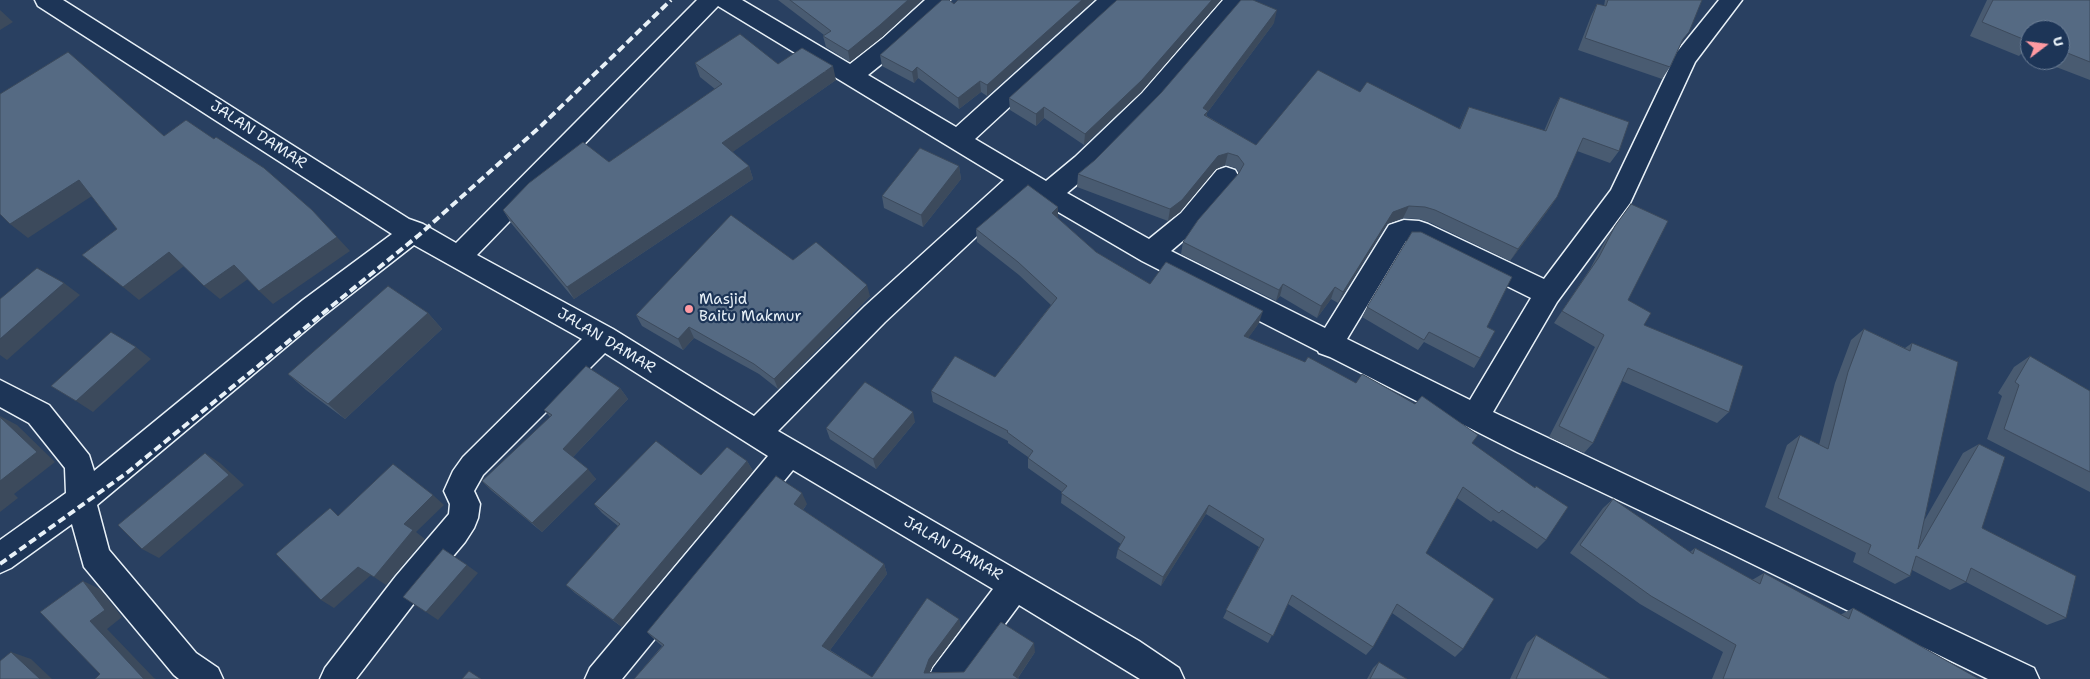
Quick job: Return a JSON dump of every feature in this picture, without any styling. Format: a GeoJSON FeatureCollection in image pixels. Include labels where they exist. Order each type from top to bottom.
{"type":"FeatureCollection","features":[{"type":"Feature","properties":{"kind":"street","name":"JALAN DAMAR"},"geometry":{"type":"LineString","coordinates":[[46,0],[400,226],[414,231],[428,241],[603,337],[756,433],[1128,652],[1168,679]]}},
{"type":"Feature","properties":{"kind":"street"},"geometry":{"type":"LineString","coordinates":[[459,257],[711,0]]}},
{"type":"Feature","properties":{"kind":"street"},"geometry":{"type":"LineString","coordinates":[[725,0],[1022,179],[1151,253],[1329,345],[1475,417],[2023,679]]}},
{"type":"Feature","properties":{"kind":"street"},"geometry":{"type":"LineString","coordinates":[[851,76],[891,44],[939,0]]}},
{"type":"Feature","properties":{"kind":"street"},"geometry":{"type":"LineString","coordinates":[[958,139],[1111,0]]}},
{"type":"Feature","properties":{"kind":"street"},"geometry":{"type":"LineString","coordinates":[[1049,193],[1084,164],[1150,99],[1236,0]]}},
{"type":"Feature","properties":{"kind":"street"},"geometry":{"type":"LineString","coordinates":[[1475,417],[1548,294],[1622,196],[1685,58],[1731,0]]}},
{"type":"Feature","properties":{"kind":"street"},"geometry":{"type":"LineString","coordinates":[[1151,253],[1190,220],[1226,177]]}},
{"type":"Feature","properties":{"kind":"street"},"geometry":{"type":"LineString","coordinates":[[756,433],[875,314],[1022,179]]}},
{"type":"Feature","properties":{"kind":"street"},"geometry":{"type":"LineString","coordinates":[[1329,345],[1398,232],[1404,230],[1419,231],[1548,294]]}},
{"type":"Feature","properties":{"kind":"street"},"geometry":{"type":"LineString","coordinates":[[0,558],[81,500],[313,308],[414,231]]}},
{"type":"Feature","properties":{"kind":"street"},"geometry":{"type":"LineString","coordinates":[[336,679],[407,587],[454,532],[463,518],[465,504],[459,491],[473,466],[603,337]]}},
{"type":"Feature","properties":{"kind":"street"},"geometry":{"type":"LineString","coordinates":[[0,392],[39,414],[79,464],[81,500],[95,557],[185,664],[207,679]]}},
{"type":"Feature","properties":{"kind":"street"},"geometry":{"type":"LineString","coordinates":[[601,679],[790,453]]}},
{"type":"Feature","properties":{"kind":"street"},"geometry":{"type":"LineString","coordinates":[[944,679],[1015,585]]}},
{"type":"Feature","properties":{"kind":"building"},"geometry":{"type":"Polygon","coordinates":[[[790,0],[908,0],[848,51],[823,36],[831,31],[790,0]]]}},
{"type":"Feature","properties":{"kind":"building"},"geometry":{"type":"Polygon","coordinates":[[[942,0],[949,0],[954,4],[958,0],[1082,0],[987,85],[980,81],[958,98],[917,67],[912,72],[880,55],[942,0]]]}},
{"type":"Feature","properties":{"kind":"building"},"geometry":{"type":"Polygon","coordinates":[[[1117,0],[1212,0],[1142,80],[1085,134],[1044,107],[1036,114],[1009,98],[1117,0]]]}},
{"type":"Feature","properties":{"kind":"building"},"geometry":{"type":"Polygon","coordinates":[[[1241,0],[1253,0],[1277,10],[1203,108],[1208,111],[1204,115],[1256,145],[1318,70],[1360,92],[1367,82],[1460,129],[1469,107],[1546,131],[1560,97],[1629,122],[1619,151],[1583,138],[1557,197],[1518,249],[1435,210],[1409,206],[1393,212],[1343,292],[1335,287],[1321,306],[1283,284],[1279,290],[1183,242],[1198,220],[1239,173],[1244,164],[1238,156],[1228,153],[1218,156],[1182,200],[1170,209],[1078,174],[1095,160],[1161,93],[1241,0]]]}},
{"type":"Feature","properties":{"kind":"building"},"geometry":{"type":"Polygon","coordinates":[[[1608,0],[1702,0],[1689,32],[1683,39],[1670,67],[1585,38],[1597,4],[1606,6],[1608,0]]]}},
{"type":"Feature","properties":{"kind":"building"},"geometry":{"type":"Polygon","coordinates":[[[1993,0],[2090,0],[2090,62],[2070,54],[2070,20],[2020,20],[2020,38],[1982,22],[1993,0]]]}},
{"type":"Feature","properties":{"kind":"building"},"geometry":{"type":"Polygon","coordinates":[[[740,34],[778,64],[802,48],[833,66],[722,143],[749,166],[567,287],[503,210],[529,183],[583,142],[609,162],[722,84],[695,63],[740,34]]]}},
{"type":"Feature","properties":{"kind":"building"},"geometry":{"type":"Polygon","coordinates":[[[68,52],[164,136],[186,120],[214,139],[216,137],[264,168],[312,210],[337,237],[259,291],[234,265],[204,286],[169,252],[123,287],[82,255],[117,229],[79,180],[10,224],[0,214],[0,94],[68,52]]]}},
{"type":"Feature","properties":{"kind":"building"},"geometry":{"type":"Polygon","coordinates":[[[920,148],[959,166],[921,215],[882,196],[920,148]]]}},
{"type":"Feature","properties":{"kind":"building"},"geometry":{"type":"Polygon","coordinates":[[[1028,185],[1058,207],[1052,213],[1096,252],[1150,284],[1166,262],[1263,311],[1244,336],[1305,362],[1308,357],[1356,383],[1362,374],[1415,404],[1422,396],[1478,435],[1472,443],[1535,488],[1536,486],[1568,507],[1546,540],[1502,510],[1499,513],[1463,487],[1426,553],[1494,599],[1463,649],[1397,604],[1373,647],[1292,595],[1273,636],[1226,610],[1264,539],[1209,505],[1163,577],[1118,549],[1125,537],[1061,493],[1067,486],[1028,458],[1033,451],[1008,431],[931,391],[955,356],[995,377],[1057,298],[1018,262],[976,229],[1028,185]]]}},
{"type":"Feature","properties":{"kind":"building"},"geometry":{"type":"Polygon","coordinates":[[[1631,204],[1668,221],[1628,300],[1651,313],[1644,325],[1743,366],[1729,412],[1628,368],[1593,443],[1559,426],[1604,335],[1562,311],[1599,257],[1615,226],[1631,204]]]}},
{"type":"Feature","properties":{"kind":"building"},"geometry":{"type":"Polygon","coordinates":[[[731,215],[793,260],[816,242],[867,285],[774,379],[754,364],[689,327],[678,339],[636,315],[731,215]]]}},
{"type":"Feature","properties":{"kind":"building"},"geometry":{"type":"Polygon","coordinates":[[[1412,232],[1421,232],[1512,277],[1487,327],[1495,331],[1480,358],[1429,332],[1424,340],[1367,307],[1412,232]]]}},
{"type":"Feature","properties":{"kind":"building"},"geometry":{"type":"Polygon","coordinates":[[[37,268],[64,283],[0,339],[0,299],[37,268]]]}},
{"type":"Feature","properties":{"kind":"building"},"geometry":{"type":"Polygon","coordinates":[[[388,286],[428,313],[328,404],[288,374],[388,286]]]}},
{"type":"Feature","properties":{"kind":"building"},"geometry":{"type":"Polygon","coordinates":[[[1864,329],[1910,351],[1912,343],[1958,362],[1918,549],[1979,444],[2005,457],[1982,528],[2076,576],[2066,618],[1971,568],[1966,582],[1916,556],[1910,576],[1868,553],[1871,545],[1778,498],[1800,435],[1828,449],[1848,372],[1864,329]]]}},
{"type":"Feature","properties":{"kind":"building"},"geometry":{"type":"Polygon","coordinates":[[[111,332],[136,347],[76,401],[51,386],[111,332]]]}},
{"type":"Feature","properties":{"kind":"building"},"geometry":{"type":"Polygon","coordinates":[[[2030,356],[2090,391],[2090,472],[2004,429],[2019,385],[2015,382],[2030,356]]]}},
{"type":"Feature","properties":{"kind":"building"},"geometry":{"type":"Polygon","coordinates":[[[586,366],[620,388],[563,449],[588,469],[532,523],[482,481],[552,415],[544,410],[586,366]]]}},
{"type":"Feature","properties":{"kind":"building"},"geometry":{"type":"Polygon","coordinates":[[[865,382],[913,412],[873,459],[826,428],[865,382]]]}},
{"type":"Feature","properties":{"kind":"building"},"geometry":{"type":"Polygon","coordinates":[[[0,417],[37,452],[0,481],[0,417]]]}},
{"type":"Feature","properties":{"kind":"building"},"geometry":{"type":"Polygon","coordinates":[[[656,441],[701,475],[727,447],[747,461],[613,620],[566,585],[620,524],[594,504],[656,441]]]}},
{"type":"Feature","properties":{"kind":"building"},"geometry":{"type":"Polygon","coordinates":[[[205,453],[229,475],[142,549],[118,525],[205,453]]]}},
{"type":"Feature","properties":{"kind":"building"},"geometry":{"type":"Polygon","coordinates":[[[393,464],[433,495],[404,524],[413,530],[374,577],[358,567],[321,600],[276,554],[330,508],[338,516],[393,464]]]}},
{"type":"Feature","properties":{"kind":"building"},"geometry":{"type":"Polygon","coordinates":[[[776,476],[802,493],[794,504],[884,564],[822,646],[872,677],[927,598],[959,619],[929,659],[924,673],[964,672],[1001,622],[1034,643],[1013,675],[1019,679],[634,679],[664,645],[647,632],[776,476]]]}},
{"type":"Feature","properties":{"kind":"building"},"geometry":{"type":"Polygon","coordinates":[[[1613,499],[1693,554],[1695,548],[1760,584],[1764,573],[1849,619],[1853,608],[1979,679],[1723,679],[1736,645],[1651,596],[1580,545],[1613,499]]]}},
{"type":"Feature","properties":{"kind":"building"},"geometry":{"type":"Polygon","coordinates":[[[443,549],[467,565],[426,612],[403,597],[443,549]]]}},
{"type":"Feature","properties":{"kind":"building"},"geometry":{"type":"Polygon","coordinates":[[[83,581],[105,610],[90,621],[144,679],[95,679],[100,674],[40,612],[83,581]]]}},
{"type":"Feature","properties":{"kind":"building"},"geometry":{"type":"Polygon","coordinates":[[[1536,635],[1610,679],[1516,679],[1536,635]]]}},
{"type":"Feature","properties":{"kind":"building"},"geometry":{"type":"Polygon","coordinates":[[[11,652],[40,679],[0,679],[0,661],[11,652]]]}},
{"type":"Feature","properties":{"kind":"building"},"geometry":{"type":"Polygon","coordinates":[[[1379,662],[1407,679],[1370,679],[1379,662]]]}},
{"type":"Feature","properties":{"kind":"building"},"geometry":{"type":"Polygon","coordinates":[[[469,671],[481,679],[462,679],[469,671]]]}},
{"type":"Feature","properties":{"kind":"railway"},"geometry":{"type":"LineString","coordinates":[[0,564],[128,472],[419,235],[541,126],[671,0]]}},
{"type":"Feature","properties":{"kind":"place","name":"Masjid Baitu Makmur"},"geometry":{"type":"Point","coordinates":[689,309]}}]}
